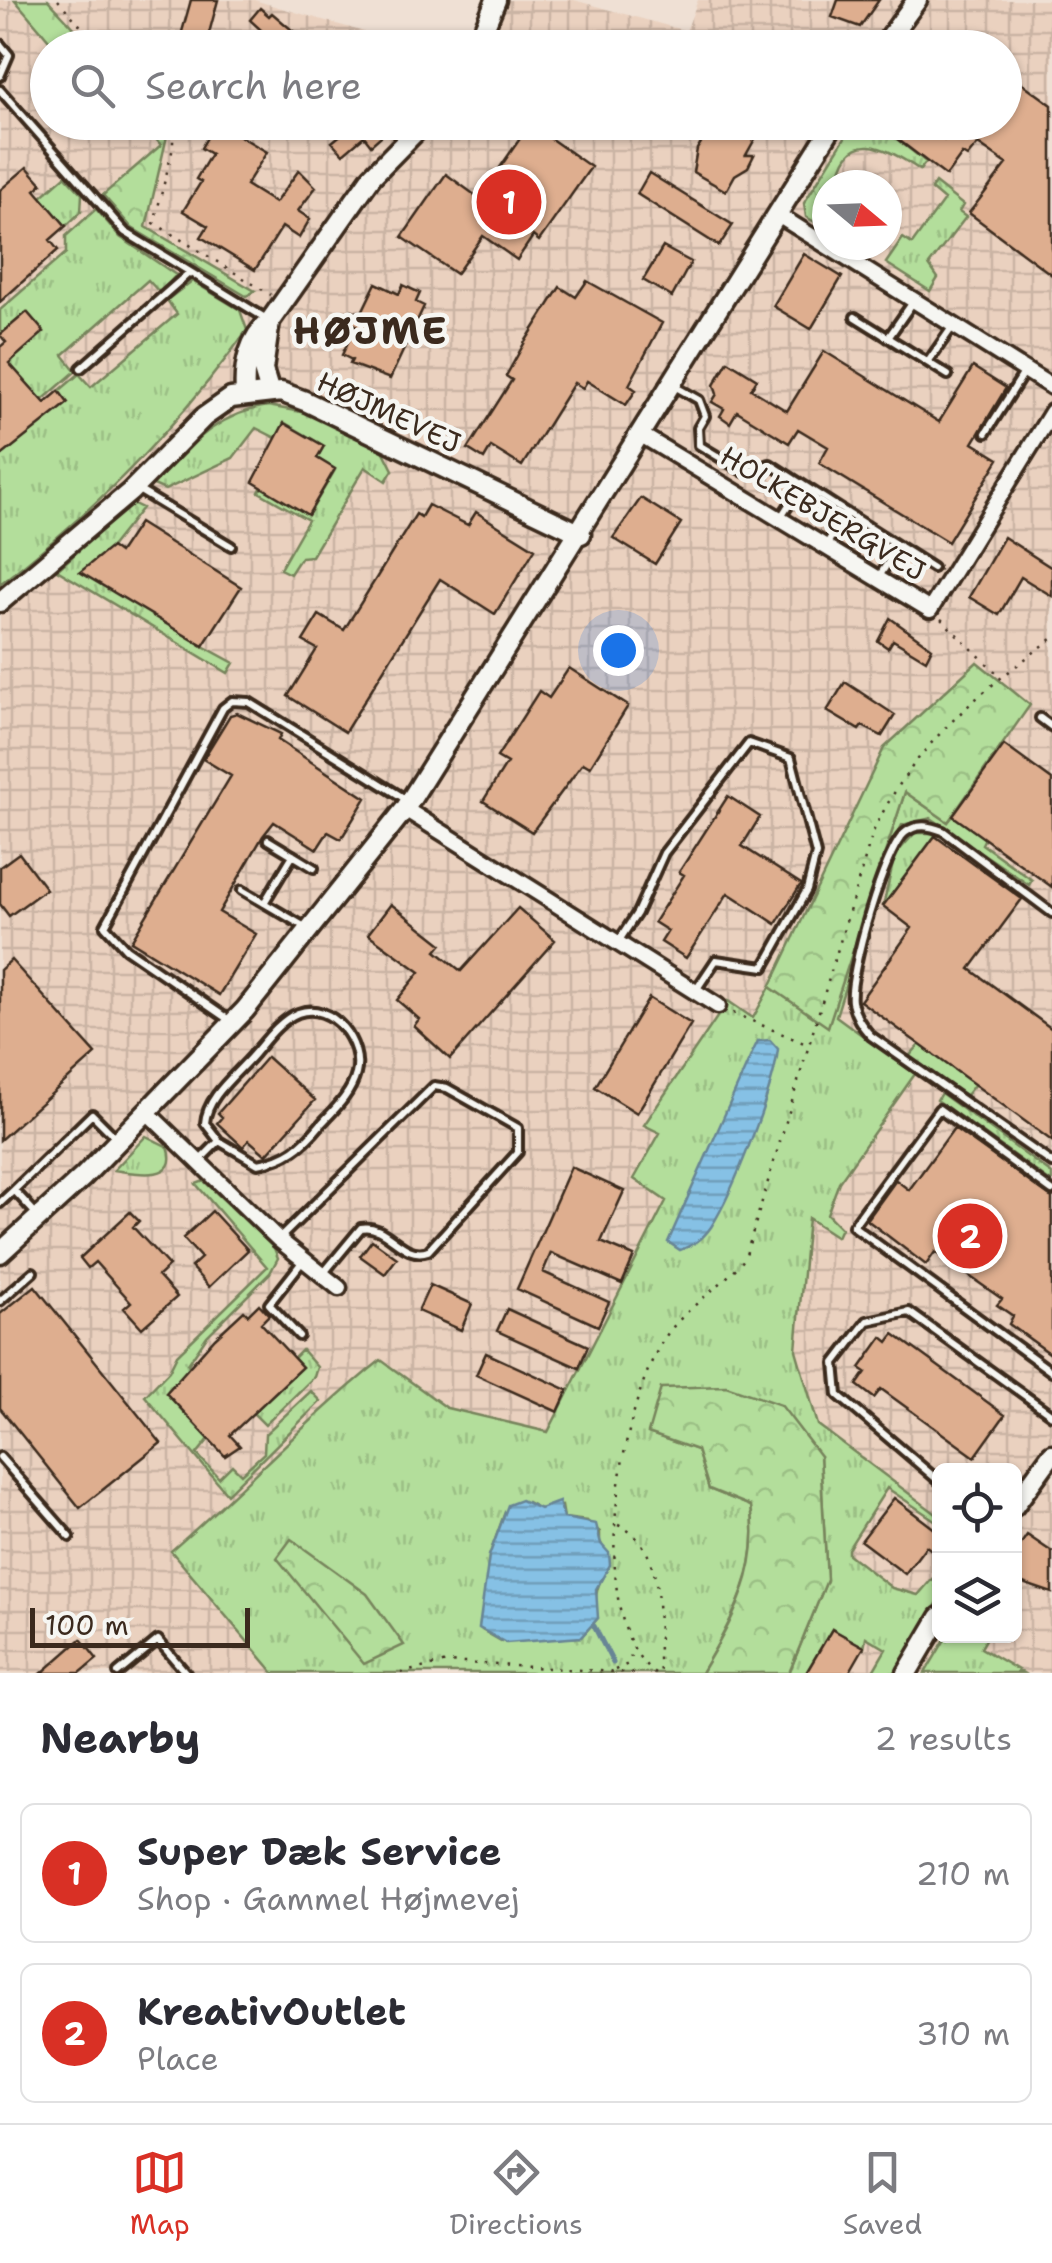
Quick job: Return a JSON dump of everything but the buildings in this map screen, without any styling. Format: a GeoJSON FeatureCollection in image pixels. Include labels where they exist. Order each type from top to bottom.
{"type":"FeatureCollection","features":[{"type":"Feature","properties":{"kind":"street"},"geometry":{"type":"LineString","coordinates":[[484,30],[496,0]]}},
{"type":"Feature","properties":{"kind":"street"},"geometry":{"type":"LineString","coordinates":[[895,30],[917,0]]}},
{"type":"Feature","properties":{"kind":"street"},"geometry":{"type":"LineString","coordinates":[[244,393],[244,374],[257,332],[270,321],[372,176],[407,140]]}},
{"type":"Feature","properties":{"kind":"street"},"geometry":{"type":"LineString","coordinates":[[0,1252],[118,1141],[232,1023],[407,805],[643,436],[825,140]]}},
{"type":"Feature","properties":{"kind":"street"},"geometry":{"type":"LineString","coordinates":[[778,216],[1052,387]]}},
{"type":"Feature","properties":{"kind":"street"},"geometry":{"type":"LineString","coordinates":[[270,321],[263,370],[270,392]]}},
{"type":"Feature","properties":{"kind":"street","name":"HØJMEVEJ"},"geometry":{"type":"LineString","coordinates":[[0,602],[134,488],[204,417],[244,393],[270,392],[305,401],[581,534]]}},
{"type":"Feature","properties":{"kind":"street","name":"HOLKEBJERGVEJ"},"geometry":{"type":"LineString","coordinates":[[643,436],[930,610],[1052,412]]}},
{"type":"Feature","properties":{"kind":"street"},"geometry":{"type":"LineString","coordinates":[[407,805],[718,1006]]}},
{"type":"Feature","properties":{"kind":"street"},"geometry":{"type":"LineString","coordinates":[[147,1112],[278,1239],[339,1288]]}},
{"type":"Feature","properties":{"kind":"street"},"geometry":{"type":"LineString","coordinates":[[1022,1495],[1052,1454]]}},
{"type":"Feature","properties":{"kind":"street"},"geometry":{"type":"LineString","coordinates":[[907,1673],[932,1630]]}},
{"type":"Feature","properties":{"kind":"lane"},"geometry":{"type":"LineString","coordinates":[[0,44],[9,56],[0,76]]}},
{"type":"Feature","properties":{"kind":"lane"},"geometry":{"type":"LineString","coordinates":[[0,90],[30,124]]}},
{"type":"Feature","properties":{"kind":"lane"},"geometry":{"type":"LineString","coordinates":[[44,140],[125,232],[270,321]]}},
{"type":"Feature","properties":{"kind":"lane"},"geometry":{"type":"LineString","coordinates":[[81,368],[190,272]]}},
{"type":"Feature","properties":{"kind":"lane"},"geometry":{"type":"LineString","coordinates":[[888,338],[914,300]]}},
{"type":"Feature","properties":{"kind":"lane"},"geometry":{"type":"LineString","coordinates":[[856,317],[948,375]]}},
{"type":"Feature","properties":{"kind":"lane"},"geometry":{"type":"LineString","coordinates":[[928,362],[953,325]]}},
{"type":"Feature","properties":{"kind":"lane"},"geometry":{"type":"LineString","coordinates":[[986,433],[1026,370]]}},
{"type":"Feature","properties":{"kind":"lane"},"geometry":{"type":"LineString","coordinates":[[674,386],[699,400],[705,416],[698,428],[699,445],[744,472],[770,464],[933,568]]}},
{"type":"Feature","properties":{"kind":"lane"},"geometry":{"type":"LineString","coordinates":[[780,519],[802,484]]}},
{"type":"Feature","properties":{"kind":"lane"},"geometry":{"type":"LineString","coordinates":[[134,488],[231,546]]}},
{"type":"Feature","properties":{"kind":"lane"},"geometry":{"type":"LineString","coordinates":[[825,546],[847,513]]}},
{"type":"Feature","properties":{"kind":"lane"},"geometry":{"type":"LineString","coordinates":[[878,578],[899,546]]}},
{"type":"Feature","properties":{"kind":"lane"},"geometry":{"type":"LineString","coordinates":[[232,1023],[126,949],[105,926],[222,708],[232,701],[249,702],[407,805]]}},
{"type":"Feature","properties":{"kind":"lane"},"geometry":{"type":"LineString","coordinates":[[1040,718],[1052,727]]}},
{"type":"Feature","properties":{"kind":"lane"},"geometry":{"type":"LineString","coordinates":[[618,943],[637,913],[664,853],[749,743],[791,758],[816,854],[807,890],[764,966],[716,960],[695,991]]}},
{"type":"Feature","properties":{"kind":"lane"},"geometry":{"type":"LineString","coordinates":[[1052,913],[943,831],[930,826],[909,829],[899,838],[885,869],[851,990],[858,1021],[871,1036],[1052,1164]]}},
{"type":"Feature","properties":{"kind":"lane"},"geometry":{"type":"LineString","coordinates":[[268,840],[314,868]]}},
{"type":"Feature","properties":{"kind":"lane"},"geometry":{"type":"LineString","coordinates":[[264,903],[293,855]]}},
{"type":"Feature","properties":{"kind":"lane"},"geometry":{"type":"LineString","coordinates":[[242,890],[310,930]]}},
{"type":"Feature","properties":{"kind":"lane"},"geometry":{"type":"LineString","coordinates":[[316,1011],[332,1017],[357,1052],[357,1071],[349,1092],[302,1147],[258,1164],[219,1141],[205,1123],[210,1103],[274,1030],[298,1013],[316,1011]]}},
{"type":"Feature","properties":{"kind":"lane"},"geometry":{"type":"LineString","coordinates":[[278,1239],[434,1086],[448,1088],[518,1128],[518,1152],[428,1251],[411,1252],[376,1229],[361,1228],[321,1276]]}},
{"type":"Feature","properties":{"kind":"lane"},"geometry":{"type":"LineString","coordinates":[[1052,1190],[939,1109],[853,1226],[1052,1372]]}},
{"type":"Feature","properties":{"kind":"lane"},"geometry":{"type":"LineString","coordinates":[[0,1203],[92,1114],[118,1141]]}},
{"type":"Feature","properties":{"kind":"lane"},"geometry":{"type":"LineString","coordinates":[[198,1162],[219,1141]]}},
{"type":"Feature","properties":{"kind":"lane"},"geometry":{"type":"LineString","coordinates":[[14,1190],[39,1216]]}},
{"type":"Feature","properties":{"kind":"lane"},"geometry":{"type":"LineString","coordinates":[[299,1336],[269,1304],[303,1261]]}},
{"type":"Feature","properties":{"kind":"lane"},"geometry":{"type":"LineString","coordinates":[[0,1301],[33,1272]]}},
{"type":"Feature","properties":{"kind":"lane"},"geometry":{"type":"LineString","coordinates":[[932,1475],[838,1395],[835,1363],[867,1321],[909,1312],[1052,1416]]}},
{"type":"Feature","properties":{"kind":"lane"},"geometry":{"type":"LineString","coordinates":[[0,1457],[70,1538]]}},
{"type":"Feature","properties":{"kind":"lane"},"geometry":{"type":"LineString","coordinates":[[118,1673],[158,1640],[186,1673]]}},
{"type":"Feature","properties":{"kind":"path"},"geometry":{"type":"LineString","coordinates":[[58,0],[84,30]]}},
{"type":"Feature","properties":{"kind":"path"},"geometry":{"type":"LineString","coordinates":[[173,140],[154,222],[282,302]]}},
{"type":"Feature","properties":{"kind":"path"},"geometry":{"type":"LineString","coordinates":[[930,610],[954,628],[1001,677]]}},
{"type":"Feature","properties":{"kind":"path"},"geometry":{"type":"LineString","coordinates":[[616,1524],[642,1542],[654,1578],[662,1632],[658,1673],[640,1662],[631,1646],[619,1598],[616,1524],[623,1446],[640,1384],[666,1335],[723,1285],[745,1258],[806,1044],[873,832],[892,791],[943,726],[1052,638]]}},
{"type":"Feature","properties":{"kind":"path"},"geometry":{"type":"LineString","coordinates":[[718,1006],[806,1044]]}},
{"type":"Feature","properties":{"kind":"path"},"geometry":{"type":"LineString","coordinates":[[614,1670],[628,1664],[631,1646]]}},
{"type":"Feature","properties":{"kind":"path"},"geometry":{"type":"LineString","coordinates":[[401,1673],[447,1662],[633,1673]]}},
{"type":"Feature","properties":{"kind":"shaded area"},"geometry":{"type":"Polygon","coordinates":[[[0,0],[254,0],[357,30],[30,30],[30,140],[1022,140],[1022,30],[686,30],[698,0],[1052,0],[1052,1673],[0,1673],[0,0]]]}},
{"type":"Feature","properties":{"kind":"shaded area"},"geometry":{"type":"Polygon","coordinates":[[[506,0],[574,0],[682,30],[496,30],[506,0]]]}},
{"type":"Feature","properties":{"kind":"green space"},"geometry":{"type":"Polygon","coordinates":[[[15,0],[48,0],[76,30],[41,30],[15,0]]]}},
{"type":"Feature","properties":{"kind":"green space"},"geometry":{"type":"Polygon","coordinates":[[[157,140],[166,140],[146,227],[255,291],[246,296],[132,228],[103,195],[161,145],[157,140]]]}},
{"type":"Feature","properties":{"kind":"green space"},"geometry":{"type":"Polygon","coordinates":[[[843,140],[898,140],[926,162],[920,170],[894,154],[869,146],[858,147],[841,170],[825,170],[843,140]]]}},
{"type":"Feature","properties":{"kind":"green space"},"geometry":{"type":"Polygon","coordinates":[[[65,176],[82,194],[81,212],[66,226],[41,197],[65,176]]]}},
{"type":"Feature","properties":{"kind":"green space"},"geometry":{"type":"Polygon","coordinates":[[[935,183],[963,205],[959,212],[966,217],[929,265],[938,278],[930,291],[886,263],[902,260],[903,238],[912,244],[944,200],[931,189],[935,183]]]}},
{"type":"Feature","properties":{"kind":"green space"},"geometry":{"type":"Polygon","coordinates":[[[812,190],[812,220],[806,217],[804,203],[812,190]]]}},
{"type":"Feature","properties":{"kind":"green space"},"geometry":{"type":"Polygon","coordinates":[[[96,209],[120,237],[176,275],[160,293],[148,280],[63,355],[76,371],[39,403],[40,398],[1,354],[18,355],[44,332],[27,312],[0,335],[0,310],[66,253],[66,236],[96,209]]]}},
{"type":"Feature","properties":{"kind":"green space"},"geometry":{"type":"Polygon","coordinates":[[[192,281],[240,310],[247,330],[192,401],[133,466],[69,527],[0,584],[0,457],[68,403],[59,391],[79,374],[91,387],[177,314],[167,300],[192,281]]]}},
{"type":"Feature","properties":{"kind":"green space"},"geometry":{"type":"Polygon","coordinates":[[[268,406],[312,414],[382,448],[393,470],[386,481],[365,467],[312,556],[301,557],[290,574],[280,569],[308,520],[259,492],[262,487],[309,514],[335,470],[317,458],[324,446],[285,423],[276,438],[256,428],[233,458],[165,490],[151,484],[218,425],[233,416],[268,406]]]}},
{"type":"Feature","properties":{"kind":"green space"},"geometry":{"type":"Polygon","coordinates":[[[132,503],[142,508],[111,547],[203,646],[234,663],[228,673],[57,570],[132,503]]]}},
{"type":"Feature","properties":{"kind":"green space"},"geometry":{"type":"Polygon","coordinates":[[[977,662],[1030,705],[948,822],[905,792],[828,1027],[770,987],[884,748],[977,662]]]}},
{"type":"Feature","properties":{"kind":"green space"},"geometry":{"type":"Polygon","coordinates":[[[905,792],[948,822],[953,816],[985,838],[982,844],[1032,880],[1029,885],[931,818],[902,825],[885,859],[836,1016],[915,1074],[839,1182],[827,1214],[841,1228],[837,1237],[808,1218],[796,1350],[818,1425],[932,1511],[932,1518],[887,1488],[848,1549],[848,1554],[892,1588],[918,1595],[932,1579],[932,1612],[897,1673],[872,1673],[886,1649],[866,1637],[864,1647],[832,1629],[806,1673],[789,1673],[827,1580],[820,1456],[648,1433],[697,1450],[709,1489],[751,1506],[752,1551],[742,1593],[701,1673],[274,1673],[171,1551],[381,1360],[447,1408],[548,1432],[666,1201],[634,1179],[660,1133],[644,1125],[728,1001],[753,1018],[770,987],[828,1026],[905,792]],[[527,1502],[505,1512],[489,1556],[482,1630],[501,1641],[581,1637],[598,1618],[598,1588],[610,1562],[600,1532],[587,1521],[564,1518],[562,1506],[540,1509],[527,1502]]]}},
{"type":"Feature","properties":{"kind":"green space"},"geometry":{"type":"Polygon","coordinates":[[[915,833],[937,833],[883,906],[895,855],[915,833]]]}},
{"type":"Feature","properties":{"kind":"green space"},"geometry":{"type":"Polygon","coordinates":[[[920,1044],[975,1084],[962,1100],[907,1059],[920,1044]]]}},
{"type":"Feature","properties":{"kind":"green space"},"geometry":{"type":"Polygon","coordinates":[[[941,1093],[1052,1174],[1052,1183],[937,1100],[941,1093]]]}},
{"type":"Feature","properties":{"kind":"green space"},"geometry":{"type":"Polygon","coordinates":[[[146,1136],[168,1147],[168,1166],[153,1173],[114,1170],[146,1136]]]}},
{"type":"Feature","properties":{"kind":"green space"},"geometry":{"type":"Polygon","coordinates":[[[204,1181],[274,1248],[278,1258],[270,1273],[207,1336],[188,1364],[191,1369],[166,1393],[209,1439],[197,1454],[219,1478],[232,1465],[241,1474],[264,1453],[265,1434],[311,1391],[321,1401],[227,1494],[145,1396],[169,1371],[177,1355],[267,1267],[196,1184],[204,1181]]]}},
{"type":"Feature","properties":{"kind":"green space"},"geometry":{"type":"Polygon","coordinates":[[[302,1350],[317,1367],[314,1377],[265,1425],[253,1413],[302,1367],[294,1358],[302,1350]]]}},
{"type":"Feature","properties":{"kind":"green space"},"geometry":{"type":"Polygon","coordinates":[[[726,1386],[781,1405],[820,1456],[827,1580],[789,1673],[701,1673],[734,1613],[748,1573],[753,1529],[751,1506],[709,1489],[697,1450],[648,1433],[661,1388],[726,1386]]]}},
{"type":"Feature","properties":{"kind":"green space"},"geometry":{"type":"Polygon","coordinates":[[[291,1539],[367,1594],[404,1645],[364,1664],[277,1558],[291,1539]]]}},
{"type":"Feature","properties":{"kind":"green space"},"geometry":{"type":"Polygon","coordinates":[[[943,1643],[984,1643],[981,1648],[1023,1673],[925,1673],[943,1643]]]}},
{"type":"Feature","properties":{"kind":"water"},"geometry":{"type":"Polygon","coordinates":[[[770,1040],[778,1049],[775,1066],[741,1166],[711,1227],[697,1242],[680,1250],[668,1242],[758,1041],[770,1040]]]}},
{"type":"Feature","properties":{"kind":"water"},"geometry":{"type":"Polygon","coordinates":[[[521,1500],[540,1509],[559,1502],[564,1518],[596,1524],[601,1544],[609,1553],[610,1565],[596,1589],[598,1618],[581,1637],[506,1643],[479,1628],[489,1556],[508,1505],[521,1500]]]}},
{"type":"Feature","properties":{"kind":"waterway"},"geometry":{"type":"LineString","coordinates":[[594,1626],[613,1663]]}},
{"type":"Feature","properties":{"kind":"place","name":"Super Dæk Service"},"geometry":{"type":"Point","coordinates":[509,202]}},
{"type":"Feature","properties":{"kind":"place","name":"KreativOutlet"},"geometry":{"type":"Point","coordinates":[970,1236]}},
{"type":"Feature","properties":{"kind":"district","name":"HØJME"},"geometry":{"type":"Point","coordinates":[371,331]}}]}
